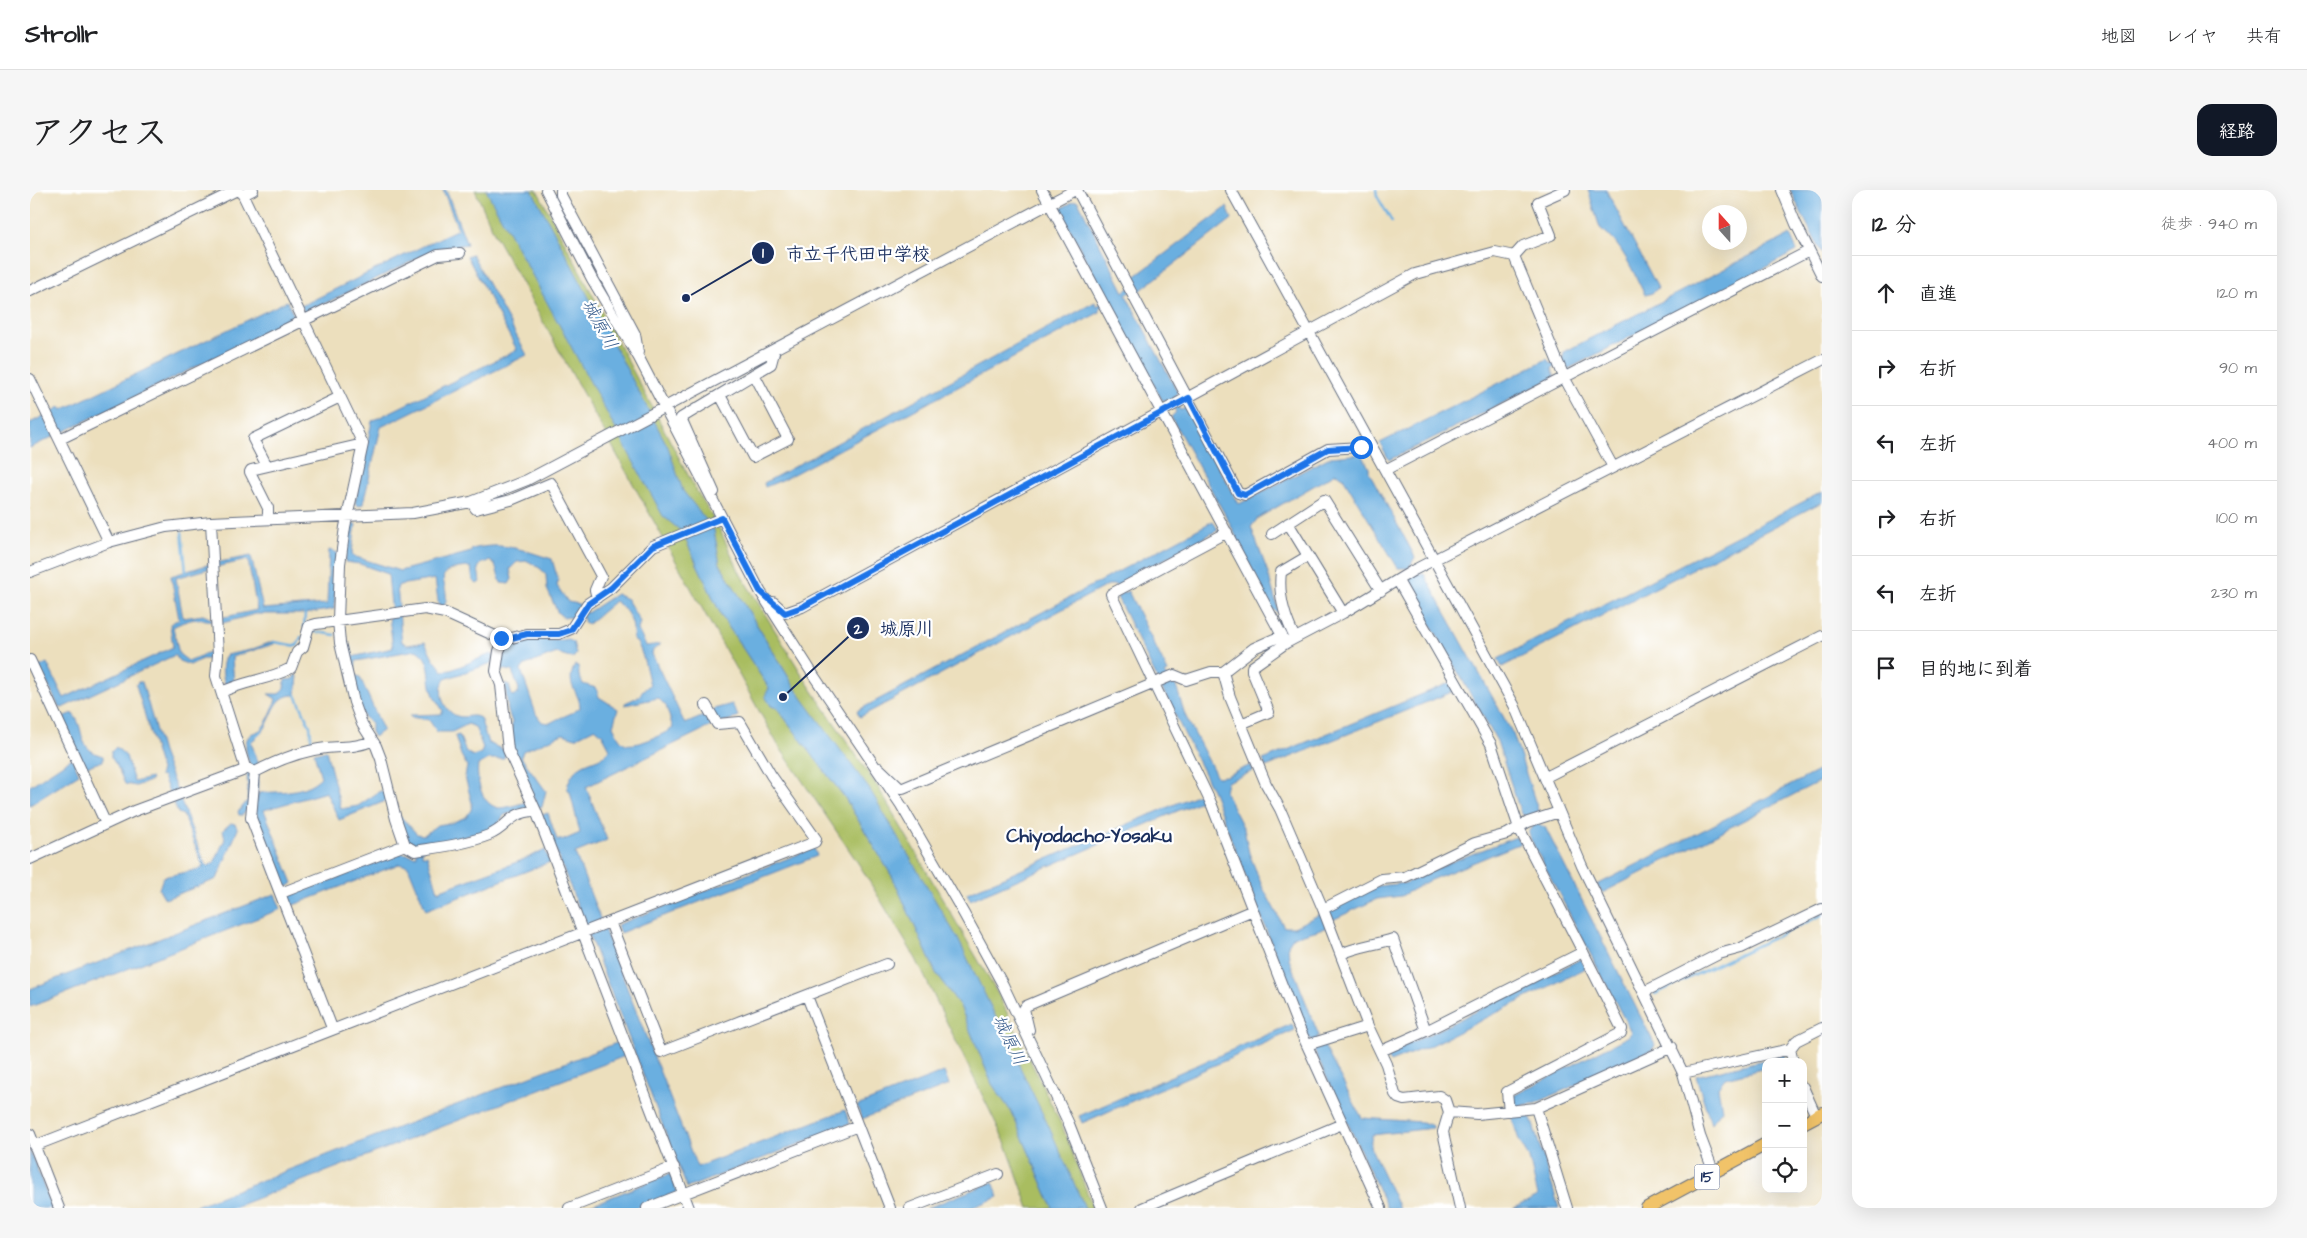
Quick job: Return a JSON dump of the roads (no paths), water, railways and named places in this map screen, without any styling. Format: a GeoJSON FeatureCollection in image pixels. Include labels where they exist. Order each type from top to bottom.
{"type":"FeatureCollection","features":[{"type":"Feature","properties":{"kind":"main road"},"geometry":{"type":"LineString","coordinates":[[1807,1121],[1819,1115]]}},
{"type":"Feature","properties":{"kind":"main road","name":"15"},"geometry":{"type":"LineString","coordinates":[[1648,1208],[1762,1146]]}},
{"type":"Feature","properties":{"kind":"street"},"geometry":{"type":"LineString","coordinates":[[546,190],[592,279],[665,406],[760,591],[901,806],[1003,985],[1069,1124],[1102,1208]]}},
{"type":"Feature","properties":{"kind":"street"},"geometry":{"type":"LineString","coordinates":[[561,190],[561,195],[635,334],[639,358]]}},
{"type":"Feature","properties":{"kind":"street"},"geometry":{"type":"LineString","coordinates":[[1042,190],[1103,303],[1171,407],[1227,532],[1288,639]]}},
{"type":"Feature","properties":{"kind":"street"},"geometry":{"type":"LineString","coordinates":[[30,572],[109,542],[166,527],[211,522],[413,513],[471,502],[527,480],[1076,190],[1189,398],[1238,493],[1245,495],[1328,449],[1361,447],[1370,443]]}},
{"type":"Feature","properties":{"kind":"street"},"geometry":{"type":"LineString","coordinates":[[1231,190],[1514,705],[1582,866],[1672,1047],[1683,1073],[1700,1136],[1714,1173]]}},
{"type":"Feature","properties":{"kind":"street"},"geometry":{"type":"LineString","coordinates":[[1514,256],[1523,246],[1551,235],[1538,202],[1565,190]]}},
{"type":"Feature","properties":{"kind":"street"},"geometry":{"type":"LineString","coordinates":[[1782,190],[1796,224],[1822,276]]}},
{"type":"Feature","properties":{"kind":"street"},"geometry":{"type":"LineString","coordinates":[[30,291],[243,191],[362,444],[347,516],[340,564],[338,620],[340,643],[354,702],[362,724],[381,759],[405,845]]}},
{"type":"Feature","properties":{"kind":"street"},"geometry":{"type":"LineString","coordinates":[[1385,470],[1809,251]]}},
{"type":"Feature","properties":{"kind":"street"},"geometry":{"type":"LineString","coordinates":[[60,439],[300,313],[438,255],[460,252]]}},
{"type":"Feature","properties":{"kind":"street"},"geometry":{"type":"LineString","coordinates":[[760,591],[785,613],[802,607],[1415,274],[1495,252],[1514,256]]}},
{"type":"Feature","properties":{"kind":"street"},"geometry":{"type":"LineString","coordinates":[[1514,256],[1564,377],[1613,467]]}},
{"type":"Feature","properties":{"kind":"street"},"geometry":{"type":"LineString","coordinates":[[717,506],[708,475],[691,444],[681,418],[771,364],[774,348]]}},
{"type":"Feature","properties":{"kind":"street"},"geometry":{"type":"LineString","coordinates":[[872,762],[900,788],[903,788],[1160,680],[1174,675],[1186,680],[1211,672],[1223,672],[1254,648],[1288,639],[1343,613],[1398,581],[1411,571],[1822,360]]}},
{"type":"Feature","properties":{"kind":"street"},"geometry":{"type":"LineString","coordinates":[[720,395],[753,457],[788,438],[754,374]]}},
{"type":"Feature","properties":{"kind":"street"},"geometry":{"type":"LineString","coordinates":[[30,379],[109,542]]}},
{"type":"Feature","properties":{"kind":"street"},"geometry":{"type":"LineString","coordinates":[[266,466],[253,439],[340,397]]}},
{"type":"Feature","properties":{"kind":"street"},"geometry":{"type":"LineString","coordinates":[[268,519],[268,508],[250,472],[251,470],[362,444]]}},
{"type":"Feature","properties":{"kind":"street"},"geometry":{"type":"LineString","coordinates":[[471,502],[476,509],[512,500],[552,483],[601,576],[595,590],[597,598]]}},
{"type":"Feature","properties":{"kind":"street"},"geometry":{"type":"LineString","coordinates":[[1272,534],[1324,500],[1381,590]]}},
{"type":"Feature","properties":{"kind":"street"},"geometry":{"type":"LineString","coordinates":[[222,692],[238,684],[279,675],[291,668],[297,652],[302,647],[309,626],[338,620],[424,609],[445,613],[504,640],[527,634],[559,634],[571,630],[582,614],[597,598],[611,588],[653,546],[722,518]]}},
{"type":"Feature","properties":{"kind":"street"},"geometry":{"type":"LineString","coordinates":[[211,522],[218,655],[216,676],[250,769],[254,803],[251,818],[284,899],[332,1028]]}},
{"type":"Feature","properties":{"kind":"street"},"geometry":{"type":"LineString","coordinates":[[1288,524],[1343,613]]}},
{"type":"Feature","properties":{"kind":"street"},"geometry":{"type":"LineString","coordinates":[[1227,532],[1111,594],[1160,680],[1253,910],[1312,1043],[1342,1124],[1381,1208]]}},
{"type":"Feature","properties":{"kind":"street"},"geometry":{"type":"LineString","coordinates":[[1288,639],[1280,582],[1281,572],[1308,556]]}},
{"type":"Feature","properties":{"kind":"street"},"geometry":{"type":"LineString","coordinates":[[1398,581],[1491,744],[1519,828],[1622,1029],[1621,1033],[1507,1092],[1518,1110]]}},
{"type":"Feature","properties":{"kind":"street"},"geometry":{"type":"LineString","coordinates":[[1546,777],[1822,636]]}},
{"type":"Feature","properties":{"kind":"street"},"geometry":{"type":"LineString","coordinates":[[1242,724],[1270,712],[1252,672],[1252,667],[1288,639]]}},
{"type":"Feature","properties":{"kind":"street"},"geometry":{"type":"LineString","coordinates":[[504,640],[499,651],[496,670],[501,685],[508,750],[536,811],[689,1208]]}},
{"type":"Feature","properties":{"kind":"street"},"geometry":{"type":"LineString","coordinates":[[30,660],[106,824]]}},
{"type":"Feature","properties":{"kind":"street"},"geometry":{"type":"LineString","coordinates":[[1223,672],[1230,697],[1266,784],[1280,809],[1324,910],[1368,1026],[1381,1051],[1398,1098],[1404,1100],[1439,1096],[1445,1100],[1450,1112],[1443,1132],[1460,1208]]}},
{"type":"Feature","properties":{"kind":"street"},"geometry":{"type":"LineString","coordinates":[[34,1146],[332,1028],[596,928],[815,842],[816,839],[770,775],[740,722],[717,724],[706,705]]}},
{"type":"Feature","properties":{"kind":"street"},"geometry":{"type":"LineString","coordinates":[[30,859],[64,845],[106,824],[242,770],[292,755],[327,748],[345,748],[372,741]]}},
{"type":"Feature","properties":{"kind":"street"},"geometry":{"type":"LineString","coordinates":[[284,899],[405,845],[419,851],[489,835],[498,830],[513,816],[536,811]]}},
{"type":"Feature","properties":{"kind":"street"},"geometry":{"type":"LineString","coordinates":[[1324,910],[1382,879],[1404,877],[1454,852],[1559,812]]}},
{"type":"Feature","properties":{"kind":"street"},"geometry":{"type":"LineString","coordinates":[[1644,992],[1719,954],[1741,948],[1822,909]]}},
{"type":"Feature","properties":{"kind":"street"},"geometry":{"type":"LineString","coordinates":[[1028,1038],[1029,1029],[1024,1009],[1026,1006],[1253,910]]}},
{"type":"Feature","properties":{"kind":"street"},"geometry":{"type":"LineString","coordinates":[[610,922],[661,1052],[887,964]]}},
{"type":"Feature","properties":{"kind":"street"},"geometry":{"type":"LineString","coordinates":[[1340,954],[1362,945],[1394,940],[1426,1031]]}},
{"type":"Feature","properties":{"kind":"street"},"geometry":{"type":"LineString","coordinates":[[1381,1051],[1426,1031],[1583,952]]}},
{"type":"Feature","properties":{"kind":"street"},"geometry":{"type":"LineString","coordinates":[[807,996],[890,1208]]}},
{"type":"Feature","properties":{"kind":"street"},"geometry":{"type":"LineString","coordinates":[[1312,1043],[1368,1026]]}},
{"type":"Feature","properties":{"kind":"street"},"geometry":{"type":"LineString","coordinates":[[1683,1073],[1790,1049],[1796,1041],[1822,1028]]}},
{"type":"Feature","properties":{"kind":"street"},"geometry":{"type":"LineString","coordinates":[[1450,1112],[1477,1114],[1536,1108],[1672,1047]]}},
{"type":"Feature","properties":{"kind":"street"},"geometry":{"type":"LineString","coordinates":[[1790,1049],[1792,1058]]}},
{"type":"Feature","properties":{"kind":"street"},"geometry":{"type":"LineString","coordinates":[[1807,1094],[1819,1115]]}},
{"type":"Feature","properties":{"kind":"street"},"geometry":{"type":"LineString","coordinates":[[1536,1108],[1567,1208]]}},
{"type":"Feature","properties":{"kind":"street"},"geometry":{"type":"LineString","coordinates":[[1142,1208],[1342,1124]]}},
{"type":"Feature","properties":{"kind":"street"},"geometry":{"type":"LineString","coordinates":[[647,1208],[681,1186],[858,1126]]}},
{"type":"Feature","properties":{"kind":"street"},"geometry":{"type":"LineString","coordinates":[[30,1134],[59,1208]]}},
{"type":"Feature","properties":{"kind":"street"},"geometry":{"type":"LineString","coordinates":[[569,1208],[674,1167]]}},
{"type":"Feature","properties":{"kind":"street"},"geometry":{"type":"LineString","coordinates":[[910,1208],[998,1174]]}},
{"type":"Feature","properties":{"kind":"water"},"geometry":{"type":"Polygon","coordinates":[[[443,190],[446,190],[467,244],[437,249],[305,313],[301,306],[458,229],[443,190]]]}},
{"type":"Feature","properties":{"kind":"water"},"geometry":{"type":"Polygon","coordinates":[[[486,190],[532,190],[668,447],[683,491],[714,530],[720,564],[797,691],[870,790],[958,939],[1049,1127],[1085,1208],[1053,1208],[1012,1113],[992,1084],[960,1006],[936,973],[893,878],[845,798],[777,708],[771,706],[765,696],[769,688],[722,617],[682,532],[663,516],[486,190]]]}},
{"type":"Feature","properties":{"kind":"water"},"geometry":{"type":"Polygon","coordinates":[[[1588,190],[1606,190],[1658,288],[1652,293],[1645,295],[1621,250],[1608,234],[1600,228],[1588,190]]]}},
{"type":"Feature","properties":{"kind":"water"},"geometry":{"type":"Polygon","coordinates":[[[1790,190],[1818,190],[1822,197],[1822,254],[1790,190]]]}},
{"type":"Feature","properties":{"kind":"water"},"geometry":{"type":"Polygon","coordinates":[[[1074,201],[1078,201],[1124,292],[1135,284],[1133,278],[1227,207],[1232,219],[1137,293],[1135,289],[1126,295],[1178,393],[1174,399],[1180,410],[1187,408],[1239,504],[1330,457],[1362,454],[1369,472],[1415,557],[1410,566],[1415,574],[1424,574],[1513,734],[1538,810],[1534,816],[1537,824],[1545,827],[1655,1045],[1652,1050],[1536,1103],[1523,1105],[1524,1114],[1531,1118],[1559,1208],[1514,1208],[1538,1196],[1529,1158],[1519,1140],[1511,1115],[1511,1097],[1629,1036],[1631,1032],[1529,836],[1528,832],[1533,826],[1530,818],[1521,814],[1497,741],[1408,584],[1411,576],[1407,568],[1398,568],[1342,476],[1336,473],[1258,518],[1251,527],[1267,570],[1279,613],[1272,609],[1228,520],[1171,417],[1176,412],[1170,401],[1162,400],[1108,302],[1100,308],[1100,312],[782,480],[765,487],[764,483],[1095,302],[1097,306],[1107,299],[1061,212],[1062,208],[1074,201]]]}},
{"type":"Feature","properties":{"kind":"water"},"geometry":{"type":"Polygon","coordinates":[[[1790,235],[1797,251],[1568,369],[1564,363],[1552,368],[1555,377],[1389,460],[1380,443],[1547,359],[1551,364],[1563,358],[1564,352],[1790,235]]]}},
{"type":"Feature","properties":{"kind":"water"},"geometry":{"type":"Polygon","coordinates":[[[472,254],[527,355],[381,427],[363,504],[358,506],[355,503],[372,421],[517,350],[467,256],[472,254]]]}},
{"type":"Feature","properties":{"kind":"water"},"geometry":{"type":"Polygon","coordinates":[[[287,301],[295,318],[61,433],[51,412],[60,407],[62,410],[287,301]]]}},
{"type":"Feature","properties":{"kind":"water"},"geometry":{"type":"Polygon","coordinates":[[[44,416],[54,436],[30,448],[30,423],[44,416]]]}},
{"type":"Feature","properties":{"kind":"water"},"geometry":{"type":"Polygon","coordinates":[[[1822,492],[1822,502],[1502,667],[1498,659],[1822,492]]]}},
{"type":"Feature","properties":{"kind":"water"},"geometry":{"type":"Polygon","coordinates":[[[1213,521],[1218,530],[1119,584],[1124,593],[1128,591],[1168,672],[1164,674],[1176,686],[1185,715],[1217,777],[1226,776],[1251,765],[1253,771],[1227,782],[1225,792],[1244,829],[1249,853],[1262,886],[1284,927],[1294,927],[1378,886],[1406,883],[1451,862],[1516,837],[1521,843],[1428,881],[1401,896],[1377,899],[1326,923],[1325,928],[1293,937],[1288,945],[1289,959],[1319,1036],[1315,1038],[1322,1042],[1362,1118],[1422,1122],[1433,1126],[1433,1128],[1372,1135],[1370,1146],[1399,1208],[1387,1208],[1313,1048],[1312,1039],[1308,1038],[1213,792],[1117,597],[1121,594],[1116,585],[1108,585],[860,717],[857,711],[1213,521]]]}},
{"type":"Feature","properties":{"kind":"water"},"geometry":{"type":"Polygon","coordinates":[[[350,524],[356,524],[353,556],[400,571],[471,552],[472,549],[494,546],[522,550],[552,559],[558,580],[557,586],[568,602],[579,604],[581,610],[587,613],[616,594],[627,599],[640,622],[638,630],[646,646],[661,644],[653,650],[652,654],[685,724],[713,712],[714,709],[732,704],[738,716],[736,718],[713,725],[586,787],[607,840],[575,853],[601,921],[586,927],[542,815],[548,813],[557,840],[564,840],[580,833],[570,792],[567,788],[570,778],[581,766],[600,758],[610,749],[602,734],[595,728],[575,738],[563,734],[523,751],[521,757],[546,791],[542,807],[538,807],[511,752],[512,722],[508,711],[505,683],[509,685],[512,696],[517,694],[519,689],[512,671],[502,669],[500,663],[502,654],[515,644],[525,640],[567,639],[573,642],[576,654],[573,658],[557,653],[525,665],[521,670],[536,714],[542,722],[550,723],[580,708],[571,678],[575,665],[578,666],[579,676],[583,684],[596,688],[599,697],[618,709],[613,726],[624,743],[634,744],[641,742],[673,728],[666,706],[658,698],[625,705],[625,703],[640,696],[642,691],[650,685],[642,653],[633,639],[632,622],[624,608],[615,601],[588,624],[584,622],[584,618],[563,617],[558,613],[547,589],[546,575],[541,569],[528,561],[517,562],[510,569],[512,579],[509,584],[501,583],[495,565],[490,561],[482,563],[478,568],[480,582],[477,584],[473,581],[471,567],[456,568],[448,571],[444,575],[446,600],[443,608],[439,608],[435,579],[399,585],[397,588],[402,642],[408,645],[425,642],[433,658],[443,671],[451,670],[491,654],[494,656],[492,663],[445,679],[442,689],[443,700],[448,710],[457,716],[480,718],[488,743],[504,750],[505,756],[503,759],[489,759],[478,765],[479,784],[488,802],[499,808],[527,802],[530,807],[504,815],[496,827],[488,831],[422,847],[422,855],[427,855],[438,891],[545,850],[550,862],[426,910],[408,866],[399,864],[291,906],[287,897],[402,853],[416,856],[416,848],[408,842],[399,817],[417,834],[424,835],[437,825],[451,823],[466,817],[471,810],[472,803],[465,777],[467,766],[455,736],[459,735],[466,752],[473,756],[481,753],[483,748],[475,727],[468,724],[452,732],[437,732],[429,720],[410,717],[411,715],[441,714],[443,711],[431,687],[428,664],[422,654],[416,650],[356,661],[355,675],[360,677],[383,730],[374,737],[371,732],[371,723],[360,710],[354,693],[352,657],[393,648],[389,617],[392,615],[388,574],[360,564],[345,562],[350,524]]]}},
{"type":"Feature","properties":{"kind":"water"},"geometry":{"type":"Polygon","coordinates":[[[329,550],[338,553],[334,609],[305,614],[255,614],[219,624],[220,618],[257,610],[248,560],[176,578],[183,618],[203,615],[212,619],[212,622],[202,619],[192,620],[173,627],[179,654],[188,661],[212,652],[215,656],[212,659],[202,659],[190,665],[179,661],[175,655],[62,708],[59,707],[39,667],[47,663],[64,698],[173,647],[170,624],[179,619],[171,576],[210,564],[251,556],[263,609],[327,604],[329,550]]]}},
{"type":"Feature","properties":{"kind":"water"},"geometry":{"type":"Polygon","coordinates":[[[274,641],[274,644],[232,657],[234,683],[225,684],[222,669],[226,655],[250,650],[274,641]]]}},
{"type":"Feature","properties":{"kind":"water"},"geometry":{"type":"Polygon","coordinates":[[[295,675],[298,676],[296,695],[283,698],[279,702],[263,731],[251,742],[259,765],[257,802],[259,793],[300,789],[321,777],[314,753],[326,750],[341,809],[358,806],[380,791],[387,792],[388,800],[339,820],[326,792],[264,810],[293,883],[289,886],[282,886],[256,819],[256,805],[250,805],[243,815],[239,815],[238,812],[248,800],[247,772],[250,765],[246,745],[248,737],[262,728],[270,715],[276,699],[268,694],[279,694],[284,688],[285,680],[293,679],[295,675]]]}},
{"type":"Feature","properties":{"kind":"water"},"geometry":{"type":"Polygon","coordinates":[[[138,682],[142,682],[162,752],[205,864],[208,866],[214,863],[225,839],[223,830],[231,823],[235,824],[238,829],[217,879],[165,899],[159,889],[163,877],[200,869],[203,866],[183,815],[178,813],[163,777],[159,776],[161,770],[136,685],[138,682]]]}},
{"type":"Feature","properties":{"kind":"water"},"geometry":{"type":"Polygon","coordinates":[[[1452,682],[1457,690],[1266,767],[1263,760],[1452,682]]]}},
{"type":"Feature","properties":{"kind":"water"},"geometry":{"type":"Polygon","coordinates":[[[72,713],[79,725],[84,743],[88,748],[103,756],[103,761],[88,766],[84,765],[64,720],[65,716],[72,713]]]}},
{"type":"Feature","properties":{"kind":"water"},"geometry":{"type":"Polygon","coordinates":[[[116,747],[126,756],[134,782],[151,778],[152,780],[136,786],[125,784],[111,757],[111,752],[116,747]]]}},
{"type":"Feature","properties":{"kind":"water"},"geometry":{"type":"Polygon","coordinates":[[[72,758],[79,774],[30,805],[30,786],[72,758]]]}},
{"type":"Feature","properties":{"kind":"water"},"geometry":{"type":"Polygon","coordinates":[[[1822,769],[1822,780],[1602,893],[1597,885],[1822,769]]]}},
{"type":"Feature","properties":{"kind":"water"},"geometry":{"type":"Polygon","coordinates":[[[1201,793],[1203,800],[970,900],[967,893],[1201,793]]]}},
{"type":"Feature","properties":{"kind":"water"},"geometry":{"type":"Polygon","coordinates":[[[814,848],[817,856],[620,933],[617,925],[814,848]]]}},
{"type":"Feature","properties":{"kind":"water"},"geometry":{"type":"Polygon","coordinates":[[[275,894],[281,909],[30,1007],[30,989],[275,894]]]}},
{"type":"Feature","properties":{"kind":"water"},"geometry":{"type":"Polygon","coordinates":[[[604,929],[697,1167],[845,1110],[850,1124],[687,1188],[589,935],[604,929]]]}},
{"type":"Feature","properties":{"kind":"water"},"geometry":{"type":"Polygon","coordinates":[[[1581,959],[1586,968],[1432,1045],[1390,1062],[1387,1053],[1428,1035],[1581,959]]]}},
{"type":"Feature","properties":{"kind":"water"},"geometry":{"type":"Polygon","coordinates":[[[1292,1024],[1295,1030],[1082,1123],[1079,1116],[1292,1024]]]}},
{"type":"Feature","properties":{"kind":"water"},"geometry":{"type":"Polygon","coordinates":[[[619,1042],[625,1056],[232,1208],[190,1208],[619,1042]]]}},
{"type":"Feature","properties":{"kind":"water"},"geometry":{"type":"Polygon","coordinates":[[[1785,1055],[1786,1058],[1772,1058],[1785,1055]]]}},
{"type":"Feature","properties":{"kind":"water"},"geometry":{"type":"Polygon","coordinates":[[[1762,1060],[1762,1069],[1725,1078],[1718,1087],[1722,1110],[1711,1124],[1696,1076],[1762,1060]]]}},
{"type":"Feature","properties":{"kind":"water"},"geometry":{"type":"Polygon","coordinates":[[[944,1072],[949,1085],[862,1119],[857,1106],[944,1072]]]}},
{"type":"Feature","properties":{"kind":"water"},"geometry":{"type":"Polygon","coordinates":[[[30,1151],[52,1208],[30,1208],[30,1151]]]}},
{"type":"Feature","properties":{"kind":"water"},"geometry":{"type":"Polygon","coordinates":[[[670,1174],[677,1192],[636,1208],[583,1208],[670,1174]]]}},
{"type":"Feature","properties":{"kind":"water"},"geometry":{"type":"Polygon","coordinates":[[[993,1182],[999,1197],[970,1208],[927,1208],[993,1182]]]}},
{"type":"Feature","properties":{"kind":"waterway"},"geometry":{"type":"LineString","coordinates":[[1376,190],[1377,196],[1392,222]]}},
{"type":"Feature","properties":{"kind":"waterway"},"geometry":{"type":"LineString","coordinates":[[182,532],[186,572]]}},
{"type":"Feature","properties":{"kind":"waterway"},"geometry":{"type":"LineString","coordinates":[[304,627],[305,614]]}},
{"type":"Feature","properties":{"kind":"waterway"},"geometry":{"type":"LineString","coordinates":[[311,631],[335,635]]}},
{"type":"Feature","properties":{"kind":"waterway"},"geometry":{"type":"LineString","coordinates":[[274,642],[297,646],[301,637]]}},
{"type":"Feature","properties":{"kind":"waterway"},"geometry":{"type":"LineString","coordinates":[[343,641],[350,647],[352,657]]}},
{"type":"Feature","properties":{"kind":"waterway"},"geometry":{"type":"LineString","coordinates":[[296,695],[310,726],[312,746]]}},
{"type":"Feature","properties":{"kind":"waterway"},"geometry":{"type":"LineString","coordinates":[[1655,994],[1822,915]]}},
{"type":"Feature","properties":{"kind":"place","name":"市立千代田中学校"},"geometry":{"type":"Point","coordinates":[686,298]}},
{"type":"Feature","properties":{"kind":"place","name":"城原川"},"geometry":{"type":"Point","coordinates":[783,697]}},
{"type":"Feature","properties":{"kind":"district","name":"Chiyodacho-Yosaku"},"geometry":{"type":"Point","coordinates":[1089,835]}}]}
